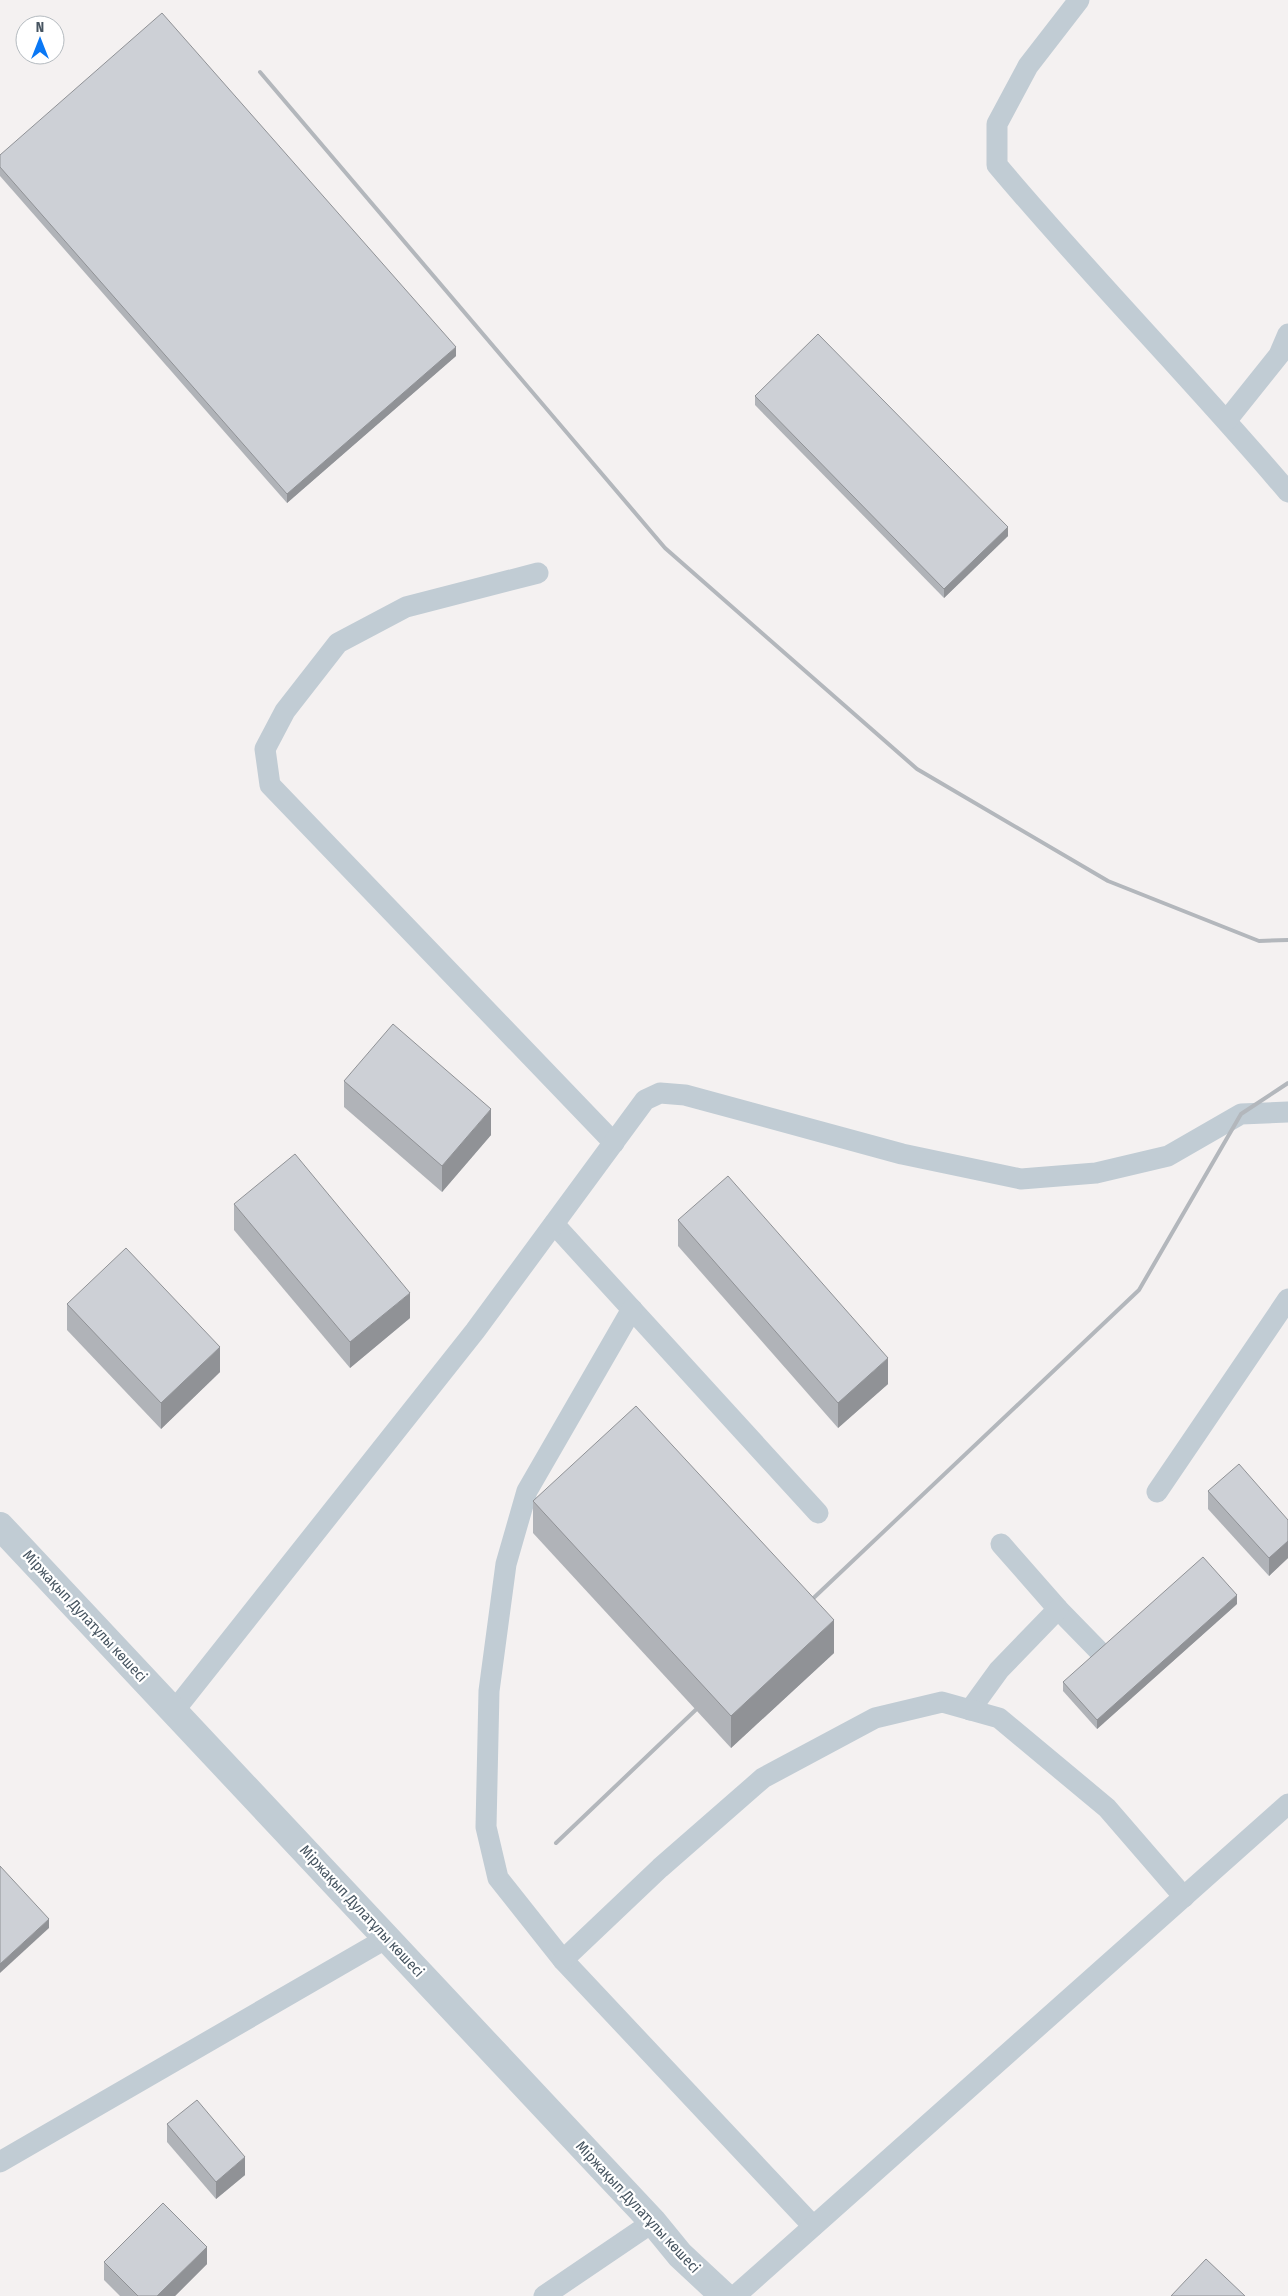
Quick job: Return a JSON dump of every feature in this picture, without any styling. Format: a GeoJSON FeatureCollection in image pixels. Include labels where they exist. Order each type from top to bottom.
{"type":"FeatureCollection","features":[{"type":"Feature","properties":{"kind":"street","name":"Міржақып Дулатұлы көшесі"},"geometry":{"type":"LineString","coordinates":[[0,1526],[653,2222],[680,2255],[724,2296]]}},
{"type":"Feature","properties":{"kind":"lane"},"geometry":{"type":"LineString","coordinates":[[1079,0],[1028,66],[997,124],[997,165],[1045,222],[1227,420],[1288,492]]}},
{"type":"Feature","properties":{"kind":"lane"},"geometry":{"type":"LineString","coordinates":[[1227,420],[1279,355],[1288,334]]}},
{"type":"Feature","properties":{"kind":"lane"},"geometry":{"type":"LineString","coordinates":[[538,573],[406,607],[338,643],[285,711],[265,749],[270,785],[614,1143]]}},
{"type":"Feature","properties":{"kind":"lane"},"geometry":{"type":"LineString","coordinates":[[174,1711],[475,1331],[646,1100],[660,1093],[685,1095],[902,1154],[1021,1179],[1096,1173],[1168,1156],[1241,1114],[1288,1112]]}},
{"type":"Feature","properties":{"kind":"lane"},"geometry":{"type":"LineString","coordinates":[[554,1224],[818,1513]]}},
{"type":"Feature","properties":{"kind":"lane"},"geometry":{"type":"LineString","coordinates":[[1157,1492],[1288,1299]]}},
{"type":"Feature","properties":{"kind":"lane"},"geometry":{"type":"LineString","coordinates":[[632,1309],[527,1491],[506,1564],[489,1691],[486,1827],[498,1878],[563,1960],[814,2226]]}},
{"type":"Feature","properties":{"kind":"lane"},"geometry":{"type":"LineString","coordinates":[[1002,1544],[1058,1609],[1098,1650]]}},
{"type":"Feature","properties":{"kind":"lane"},"geometry":{"type":"LineString","coordinates":[[970,1710],[999,1670],[1058,1609]]}},
{"type":"Feature","properties":{"kind":"lane"},"geometry":{"type":"LineString","coordinates":[[563,1960],[660,1868],[763,1778],[875,1718],[942,1702],[999,1718],[1107,1808],[1184,1897]]}},
{"type":"Feature","properties":{"kind":"lane"},"geometry":{"type":"LineString","coordinates":[[735,2296],[1288,1804]]}},
{"type":"Feature","properties":{"kind":"lane"},"geometry":{"type":"LineString","coordinates":[[0,2162],[387,1938]]}},
{"type":"Feature","properties":{"kind":"lane"},"geometry":{"type":"LineString","coordinates":[[544,2296],[653,2222]]}},
{"type":"Feature","properties":{"kind":"building"},"geometry":{"type":"Polygon","coordinates":[[[162,13],[456,347],[287,494],[0,167],[0,155],[162,13]]]}},
{"type":"Feature","properties":{"kind":"building"},"geometry":{"type":"Polygon","coordinates":[[[818,334],[1008,527],[944,589],[755,396],[818,334]]]}},
{"type":"Feature","properties":{"kind":"building"},"geometry":{"type":"Polygon","coordinates":[[[393,1024],[491,1109],[442,1166],[344,1081],[393,1024]]]}},
{"type":"Feature","properties":{"kind":"building"},"geometry":{"type":"Polygon","coordinates":[[[295,1154],[410,1293],[350,1342],[234,1204],[295,1154]]]}},
{"type":"Feature","properties":{"kind":"building"},"geometry":{"type":"Polygon","coordinates":[[[728,1176],[888,1358],[838,1403],[678,1220],[728,1176]]]}},
{"type":"Feature","properties":{"kind":"building"},"geometry":{"type":"Polygon","coordinates":[[[126,1248],[220,1347],[161,1403],[67,1304],[126,1248]]]}},
{"type":"Feature","properties":{"kind":"building"},"geometry":{"type":"Polygon","coordinates":[[[636,1406],[834,1620],[731,1716],[533,1501],[636,1406]]]}},
{"type":"Feature","properties":{"kind":"building"},"geometry":{"type":"Polygon","coordinates":[[[1239,1464],[1288,1520],[1288,1541],[1269,1558],[1208,1491],[1239,1464]]]}},
{"type":"Feature","properties":{"kind":"building"},"geometry":{"type":"Polygon","coordinates":[[[1203,1557],[1237,1595],[1097,1720],[1063,1682],[1203,1557]]]}},
{"type":"Feature","properties":{"kind":"building"},"geometry":{"type":"Polygon","coordinates":[[[0,1866],[49,1919],[0,1964],[0,1866]]]}},
{"type":"Feature","properties":{"kind":"building"},"geometry":{"type":"Polygon","coordinates":[[[197,2100],[245,2157],[216,2182],[167,2124],[197,2100]]]}},
{"type":"Feature","properties":{"kind":"building"},"geometry":{"type":"Polygon","coordinates":[[[163,2203],[207,2247],[157,2296],[138,2296],[104,2262],[163,2203]]]}},
{"type":"Feature","properties":{"kind":"building"},"geometry":{"type":"Polygon","coordinates":[[[1206,2259],[1245,2296],[1171,2296],[1206,2259]]]}},
{"type":"Feature","properties":{"kind":"railway"},"geometry":{"type":"LineString","coordinates":[[260,72],[665,548],[917,769],[1108,881],[1259,941],[1288,940]]}},
{"type":"Feature","properties":{"kind":"railway"},"geometry":{"type":"LineString","coordinates":[[803,1608],[1139,1290],[1241,1114],[1288,1083]]}},
{"type":"Feature","properties":{"kind":"railway"},"geometry":{"type":"LineString","coordinates":[[556,1843],[705,1701]]}}]}
